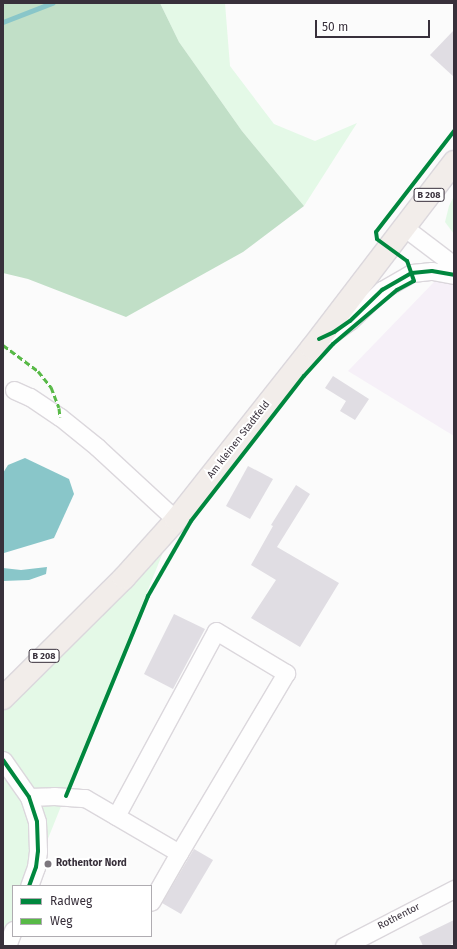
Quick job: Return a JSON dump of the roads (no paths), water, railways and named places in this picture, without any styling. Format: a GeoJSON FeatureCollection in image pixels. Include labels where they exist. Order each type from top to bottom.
{"type":"FeatureCollection","features":[{"type":"Feature","properties":{"kind":"main road","name":"Am kleinen Stadtfeld"},"geometry":{"type":"LineString","coordinates":[[3,698],[124,578],[176,520],[319,339],[454,162]]}},
{"type":"Feature","properties":{"kind":"street"},"geometry":{"type":"LineString","coordinates":[[404,228],[454,265]]}},
{"type":"Feature","properties":{"kind":"street"},"geometry":{"type":"LineString","coordinates":[[319,339],[334,332],[350,321],[382,290],[412,273],[432,271],[454,276]]}},
{"type":"Feature","properties":{"kind":"street"},"geometry":{"type":"LineString","coordinates":[[14,390],[30,397],[60,416],[97,447],[176,520]]}},
{"type":"Feature","properties":{"kind":"street"},"geometry":{"type":"LineString","coordinates":[[116,816],[216,631],[286,673],[179,852],[152,900]]}},
{"type":"Feature","properties":{"kind":"street"},"geometry":{"type":"LineString","coordinates":[[3,760],[29,797],[37,822],[38,846],[36,867],[29,885]]}},
{"type":"Feature","properties":{"kind":"street"},"geometry":{"type":"LineString","coordinates":[[29,797],[54,796],[85,798],[179,852]]}},
{"type":"Feature","properties":{"kind":"street","name":"Rothentor"},"geometry":{"type":"LineString","coordinates":[[344,946],[454,889]]}},
{"type":"Feature","properties":{"kind":"street"},"geometry":{"type":"LineString","coordinates":[[7,946],[12,933]]}},
{"type":"Feature","properties":{"kind":"water"},"geometry":{"type":"Polygon","coordinates":[[[25,458],[69,479],[74,494],[54,538],[4,553],[3,473],[8,465],[25,458]]]}},
{"type":"Feature","properties":{"kind":"water"},"geometry":{"type":"Polygon","coordinates":[[[47,567],[46,574],[29,580],[3,581],[3,568],[21,570],[47,567]]]}},
{"type":"Feature","properties":{"kind":"waterway"},"geometry":{"type":"LineString","coordinates":[[3,22],[52,3]]}},
{"type":"Feature","properties":{"kind":"place","name":"Rothentor Nord"},"geometry":{"type":"Point","coordinates":[48,864]}}]}
